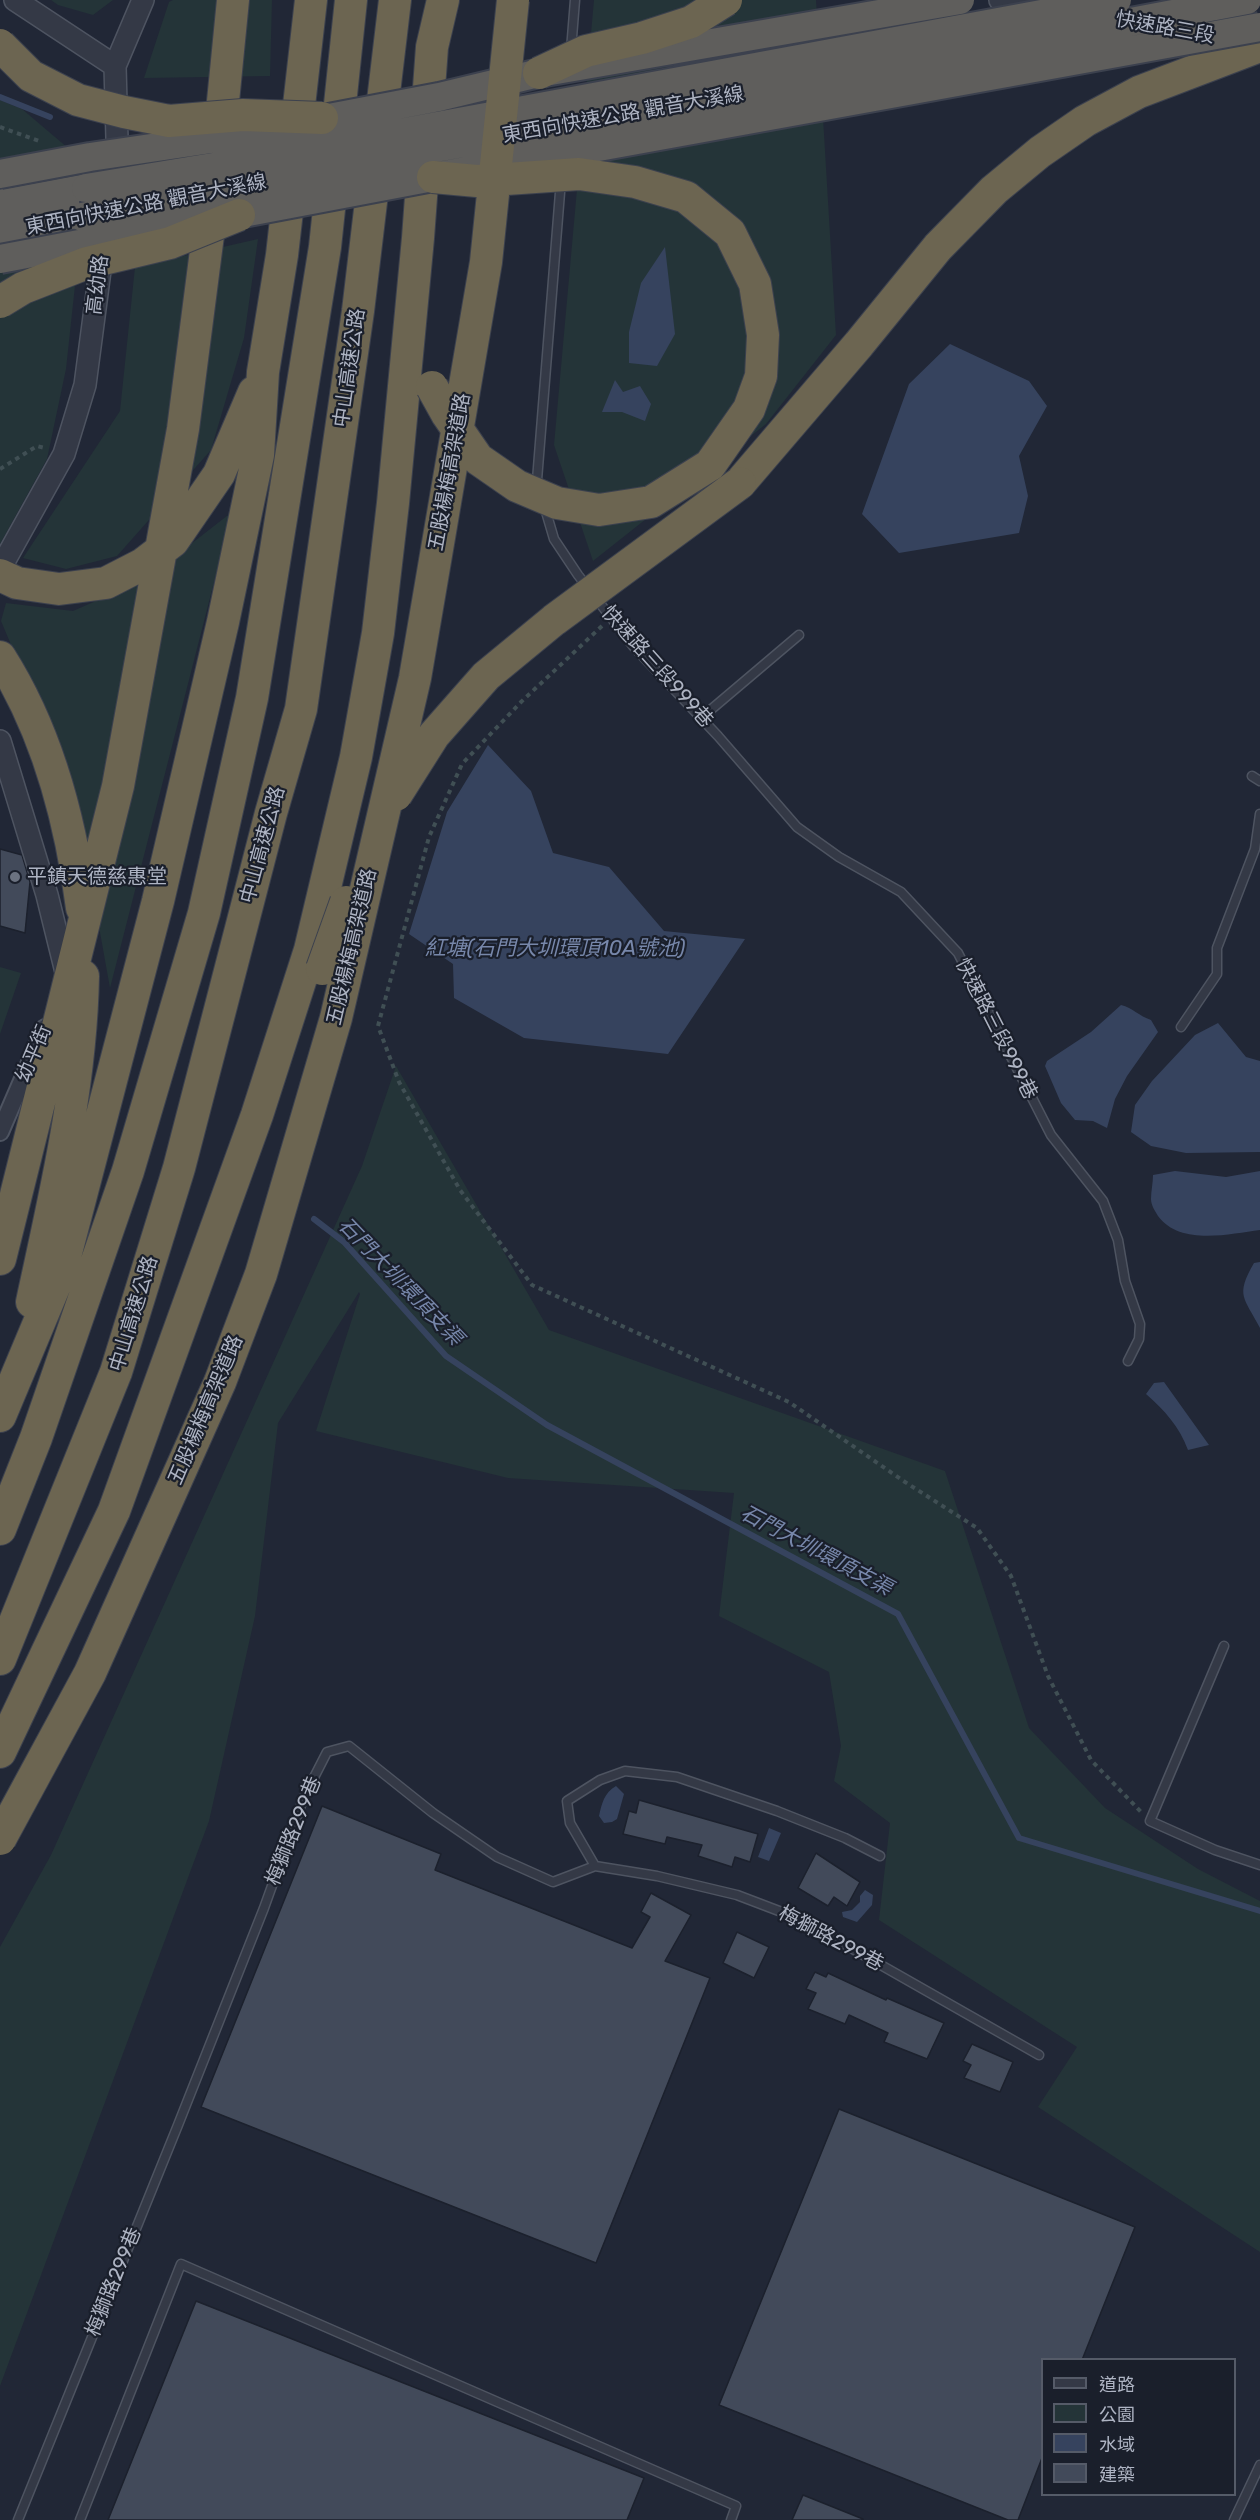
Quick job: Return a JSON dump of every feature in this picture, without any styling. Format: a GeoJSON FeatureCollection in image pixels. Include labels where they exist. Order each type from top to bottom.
{"type":"FeatureCollection","features":[{"type":"Feature","properties":{"kind":"highway"},"geometry":{"type":"LineString","coordinates":[[0,1259],[118,786],[183,429],[203,285],[233,0]]}},
{"type":"Feature","properties":{"kind":"highway"},"geometry":{"type":"LineString","coordinates":[[300,0],[307,52]]}},
{"type":"Feature","properties":{"kind":"highway"},"geometry":{"type":"LineString","coordinates":[[0,1416],[16,1372],[62,1268],[158,901],[223,622],[258,455],[263,372],[282,255],[307,52],[311,0]]}},
{"type":"Feature","properties":{"kind":"highway","name":"中山高速公路"},"geometry":{"type":"LineString","coordinates":[[0,1529],[36,1438],[128,1171],[204,913],[252,698],[325,247],[351,0]]}},
{"type":"Feature","properties":{"kind":"highway","name":"中山高速公路"},"geometry":{"type":"LineString","coordinates":[[0,1659],[116,1372],[179,1168],[265,836],[301,709],[358,310],[395,0]]}},
{"type":"Feature","properties":{"kind":"highway"},"geometry":{"type":"LineString","coordinates":[[0,1752],[114,1511],[257,1115],[310,950],[356,757],[378,633],[418,238],[432,47],[443,0]]}},
{"type":"Feature","properties":{"kind":"highway","name":"五股楊梅高架道路"},"geometry":{"type":"LineString","coordinates":[[0,1839],[90,1673],[220,1382],[261,1274],[336,1018],[415,678],[486,262],[513,0]]}},
{"type":"Feature","properties":{"kind":"highway"},"geometry":{"type":"LineString","coordinates":[[539,73],[586,51],[642,38],[691,22],[726,0]]}},
{"type":"Feature","properties":{"kind":"highway"},"geometry":{"type":"LineString","coordinates":[[0,174],[245,134],[439,97],[539,73],[960,0]]}},
{"type":"Feature","properties":{"kind":"highway","name":"東西向快速公路 觀音大溪線"},"geometry":{"type":"LineString","coordinates":[[0,204],[243,162],[1117,0]]}},
{"type":"Feature","properties":{"kind":"highway","name":"東西向快速公路 觀音大溪線"},"geometry":{"type":"LineString","coordinates":[[0,232],[435,148],[840,77],[1247,0]]}},
{"type":"Feature","properties":{"kind":"highway"},"geometry":{"type":"LineString","coordinates":[[0,259],[433,177],[1260,27]]}},
{"type":"Feature","properties":{"kind":"highway"},"geometry":{"type":"LineString","coordinates":[[0,45],[31,76],[78,100],[124,112],[169,121],[243,115],[322,118]]}},
{"type":"Feature","properties":{"kind":"highway"},"geometry":{"type":"LineString","coordinates":[[740,483],[938,248],[994,190],[1040,152],[1085,121],[1139,92],[1260,46]]}},
{"type":"Feature","properties":{"kind":"highway"},"geometry":{"type":"LineString","coordinates":[[206,1260],[271,1119],[322,969],[367,849],[398,792],[434,735],[486,676],[554,620],[740,483],[810,420],[1007,208],[1096,136],[1162,102],[1260,59]]}},
{"type":"Feature","properties":{"kind":"highway"},"geometry":{"type":"LineString","coordinates":[[418,238],[424,288],[422,334],[432,387],[447,414],[478,459],[517,486],[557,504],[599,510],[651,502],[710,465],[749,409],[761,376],[763,335],[755,284],[730,233],[686,197],[635,182],[579,174],[477,181],[433,177]]}},
{"type":"Feature","properties":{"kind":"highway"},"geometry":{"type":"LineString","coordinates":[[0,302],[24,288],[87,263],[170,243],[239,214]]}},
{"type":"Feature","properties":{"kind":"highway"},"geometry":{"type":"LineString","coordinates":[[0,575],[17,582],[59,589],[106,583],[143,564],[173,540],[219,474],[263,372]]}},
{"type":"Feature","properties":{"kind":"highway"},"geometry":{"type":"LineString","coordinates":[[0,657],[43,745],[65,816],[78,877],[85,928],[82,1022],[64,1154],[16,1372]]}},
{"type":"Feature","properties":{"kind":"street"},"geometry":{"type":"LineString","coordinates":[[15,0],[115,66],[144,0]]}},
{"type":"Feature","properties":{"kind":"street","name":"快速路三段"},"geometry":{"type":"LineString","coordinates":[[1000,0],[1224,38],[1260,33]]}},
{"type":"Feature","properties":{"kind":"street","name":"高幼路"},"geometry":{"type":"LineString","coordinates":[[0,569],[63,454],[85,385],[117,139],[115,66]]}},
{"type":"Feature","properties":{"kind":"street"},"geometry":{"type":"LineString","coordinates":[[0,741],[47,895],[68,976]]}},
{"type":"Feature","properties":{"kind":"street","name":"幼平街"},"geometry":{"type":"LineString","coordinates":[[0,1132],[68,976]]}},
{"type":"Feature","properties":{"kind":"lane"},"geometry":{"type":"LineString","coordinates":[[569,82],[575,0]]}},
{"type":"Feature","properties":{"kind":"lane","name":"快速路三段999巷"},"geometry":{"type":"LineString","coordinates":[[568,94],[537,480],[554,539],[633,646],[701,718],[797,827],[839,857],[901,892],[958,953],[1051,1135],[1103,1201],[1118,1240],[1125,1281],[1140,1324],[1139,1339],[1128,1361]]}},
{"type":"Feature","properties":{"kind":"lane"},"geometry":{"type":"LineString","coordinates":[[701,718],[800,635]]}},
{"type":"Feature","properties":{"kind":"lane"},"geometry":{"type":"LineString","coordinates":[[1181,1027],[1217,974],[1217,948],[1255,849],[1260,814]]}},
{"type":"Feature","properties":{"kind":"lane"},"geometry":{"type":"LineString","coordinates":[[1224,1646],[1150,1821],[1215,1850],[1260,1865]]}},
{"type":"Feature","properties":{"kind":"lane","name":"梅獅路299巷"},"geometry":{"type":"LineString","coordinates":[[18,2520],[183,2114],[264,1908],[304,1797],[327,1752],[349,1746],[433,1813],[497,1857],[553,1882],[595,1866],[657,1876],[736,1895],[800,1919],[1039,2055]]}},
{"type":"Feature","properties":{"kind":"lane"},"geometry":{"type":"LineString","coordinates":[[595,1866],[570,1823],[567,1801],[600,1780],[626,1771],[677,1778],[787,1815],[845,1838],[880,1856]]}},
{"type":"Feature","properties":{"kind":"lane"},"geometry":{"type":"LineString","coordinates":[[80,2520],[182,2264],[736,2506],[731,2520]]}},
{"type":"Feature","properties":{"kind":"lane"},"geometry":{"type":"LineString","coordinates":[[1234,2520],[1260,2465]]}},
{"type":"Feature","properties":{"kind":"path"},"geometry":{"type":"LineString","coordinates":[[0,469],[37,446],[63,454]]}},
{"type":"Feature","properties":{"kind":"path"},"geometry":{"type":"LineString","coordinates":[[611,618],[521,702],[462,764],[429,837],[378,1026],[399,1082],[460,1190],[532,1285],[789,1402],[904,1482],[977,1528],[1011,1576],[1048,1676],[1091,1760],[1150,1821]]}},
{"type":"Feature","properties":{"kind":"green space"},"geometry":{"type":"Polygon","coordinates":[[[51,0],[113,0],[93,15],[58,5],[51,0]]]}},
{"type":"Feature","properties":{"kind":"green space"},"geometry":{"type":"Polygon","coordinates":[[[173,0],[272,0],[270,76],[144,78],[169,2],[173,0]]]}},
{"type":"Feature","properties":{"kind":"green space"},"geometry":{"type":"Polygon","coordinates":[[[594,0],[816,0],[836,335],[766,424],[593,561],[554,445],[594,0]]]}},
{"type":"Feature","properties":{"kind":"green space"},"geometry":{"type":"Polygon","coordinates":[[[0,100],[22,109],[88,165],[66,369],[47,459],[0,544],[0,100]]]}},
{"type":"Feature","properties":{"kind":"green space"},"geometry":{"type":"Polygon","coordinates":[[[258,239],[244,338],[211,450],[117,556],[66,569],[23,558],[120,411],[135,267],[258,239]]]}},
{"type":"Feature","properties":{"kind":"green space"},"geometry":{"type":"Polygon","coordinates":[[[232,512],[110,988],[76,799],[1,621],[6,603],[73,611],[146,579],[232,512]]]}},
{"type":"Feature","properties":{"kind":"green space"},"geometry":{"type":"Polygon","coordinates":[[[0,967],[21,973],[0,1034],[0,967]]]}},
{"type":"Feature","properties":{"kind":"green space"},"geometry":{"type":"Polygon","coordinates":[[[396,1066],[549,1330],[945,1471],[1029,1728],[1105,1808],[1198,1869],[1260,1901],[1260,2252],[1038,2107],[1077,2047],[879,1920],[890,1823],[834,1781],[841,1746],[829,1672],[719,1616],[734,1493],[508,1478],[316,1431],[359,1292],[278,1423],[255,1616],[209,1821],[0,2386],[0,1947],[51,1855],[362,1166],[396,1066]]]}},
{"type":"Feature","properties":{"kind":"water"},"geometry":{"type":"Polygon","coordinates":[[[665,247],[675,334],[657,366],[629,363],[629,332],[641,283],[665,247]]]}},
{"type":"Feature","properties":{"kind":"water"},"geometry":{"type":"Polygon","coordinates":[[[950,344],[1029,381],[1047,406],[1019,456],[1028,496],[1019,533],[899,553],[862,514],[909,384],[950,344]]]}},
{"type":"Feature","properties":{"kind":"water"},"geometry":{"type":"Polygon","coordinates":[[[615,380],[623,392],[640,386],[651,404],[645,421],[622,412],[602,412],[615,380]]]}},
{"type":"Feature","properties":{"kind":"water","name":"紅塘(石門大圳環頂10A號池)"},"geometry":{"type":"Polygon","coordinates":[[[488,745],[531,791],[553,853],[609,867],[664,931],[745,939],[668,1054],[524,1038],[454,998],[453,964],[409,934],[447,812],[488,745]]]}},
{"type":"Feature","properties":{"kind":"water"},"geometry":{"type":"Polygon","coordinates":[[[1121,1005],[1151,1020],[1158,1032],[1127,1076],[1115,1099],[1107,1128],[1093,1121],[1075,1120],[1061,1103],[1045,1066],[1047,1061],[1091,1032],[1121,1005]]]}},
{"type":"Feature","properties":{"kind":"water"},"geometry":{"type":"Polygon","coordinates":[[[1218,1023],[1246,1057],[1260,1061],[1260,1152],[1186,1153],[1151,1146],[1131,1132],[1135,1105],[1152,1081],[1195,1035],[1218,1023]]]}},
{"type":"Feature","properties":{"kind":"water"},"geometry":{"type":"Polygon","coordinates":[[[1175,1171],[1226,1177],[1260,1171],[1260,1230],[1206,1236],[1192,1235],[1167,1225],[1153,1208],[1151,1196],[1153,1175],[1175,1171]]]}},
{"type":"Feature","properties":{"kind":"water"},"geometry":{"type":"Polygon","coordinates":[[[1260,1262],[1260,1328],[1246,1303],[1243,1290],[1254,1263],[1260,1262]]]}},
{"type":"Feature","properties":{"kind":"water"},"geometry":{"type":"Polygon","coordinates":[[[1164,1382],[1209,1445],[1188,1450],[1171,1419],[1146,1394],[1154,1383],[1164,1382]]]}},
{"type":"Feature","properties":{"kind":"water"},"geometry":{"type":"Polygon","coordinates":[[[616,1786],[624,1794],[617,1819],[604,1823],[599,1816],[603,1803],[606,1795],[616,1786]]]}},
{"type":"Feature","properties":{"kind":"water"},"geometry":{"type":"Polygon","coordinates":[[[769,1828],[781,1833],[769,1861],[758,1857],[769,1828]]]}},
{"type":"Feature","properties":{"kind":"water"},"geometry":{"type":"Polygon","coordinates":[[[865,1890],[873,1895],[872,1905],[857,1922],[843,1917],[842,1912],[852,1910],[860,1902],[860,1896],[865,1890]]]}},
{"type":"Feature","properties":{"kind":"building","name":"平鎮天德慈惠堂"},"geometry":{"type":"Polygon","coordinates":[[[0,849],[22,855],[30,882],[25,933],[0,926],[0,849]]]}},
{"type":"Feature","properties":{"kind":"building"},"geometry":{"type":"Polygon","coordinates":[[[639,1800],[758,1834],[750,1862],[735,1857],[732,1867],[698,1856],[702,1845],[667,1837],[665,1844],[623,1834],[629,1811],[636,1813],[639,1800]]]}},
{"type":"Feature","properties":{"kind":"building"},"geometry":{"type":"Polygon","coordinates":[[[322,1806],[441,1854],[435,1870],[632,1948],[650,1917],[641,1912],[651,1893],[691,1915],[665,1961],[710,1978],[596,2263],[201,2107],[322,1806]]]}},
{"type":"Feature","properties":{"kind":"building"},"geometry":{"type":"Polygon","coordinates":[[[816,1853],[860,1882],[847,1906],[834,1897],[828,1906],[798,1888],[816,1853]]]}},
{"type":"Feature","properties":{"kind":"building"},"geometry":{"type":"Polygon","coordinates":[[[737,1932],[769,1947],[754,1978],[723,1963],[737,1932]]]}},
{"type":"Feature","properties":{"kind":"building"},"geometry":{"type":"Polygon","coordinates":[[[815,1972],[826,1977],[828,1973],[886,2000],[887,1998],[944,2023],[927,2059],[884,2042],[888,2033],[849,2015],[845,2024],[808,2009],[816,1993],[806,1989],[815,1972]]]}},
{"type":"Feature","properties":{"kind":"building"},"geometry":{"type":"Polygon","coordinates":[[[972,2044],[1013,2062],[1000,2092],[964,2078],[971,2065],[963,2061],[972,2044]]]}},
{"type":"Feature","properties":{"kind":"building"},"geometry":{"type":"Polygon","coordinates":[[[839,2109],[1135,2227],[1083,2358],[1041,2358],[1041,2461],[1018,2520],[1008,2520],[719,2405],[839,2109]]]}},
{"type":"Feature","properties":{"kind":"building"},"geometry":{"type":"Polygon","coordinates":[[[196,2301],[644,2478],[627,2520],[108,2520],[196,2301]]]}},
{"type":"Feature","properties":{"kind":"building"},"geometry":{"type":"Polygon","coordinates":[[[803,2495],[863,2519],[863,2520],[792,2520],[803,2495]]]}},
{"type":"Feature","properties":{"kind":"waterway"},"geometry":{"type":"LineString","coordinates":[[0,97],[50,117]]}},
{"type":"Feature","properties":{"kind":"waterway","name":"石門大圳環頂支渠"},"geometry":{"type":"LineString","coordinates":[[314,1219],[344,1242],[446,1356],[547,1425],[898,1614],[1019,1838],[1260,1911]]}},
{"type":"Feature","properties":{"kind":"place","name":"平鎮天德慈惠堂"},"geometry":{"type":"Point","coordinates":[15,877]}}]}
